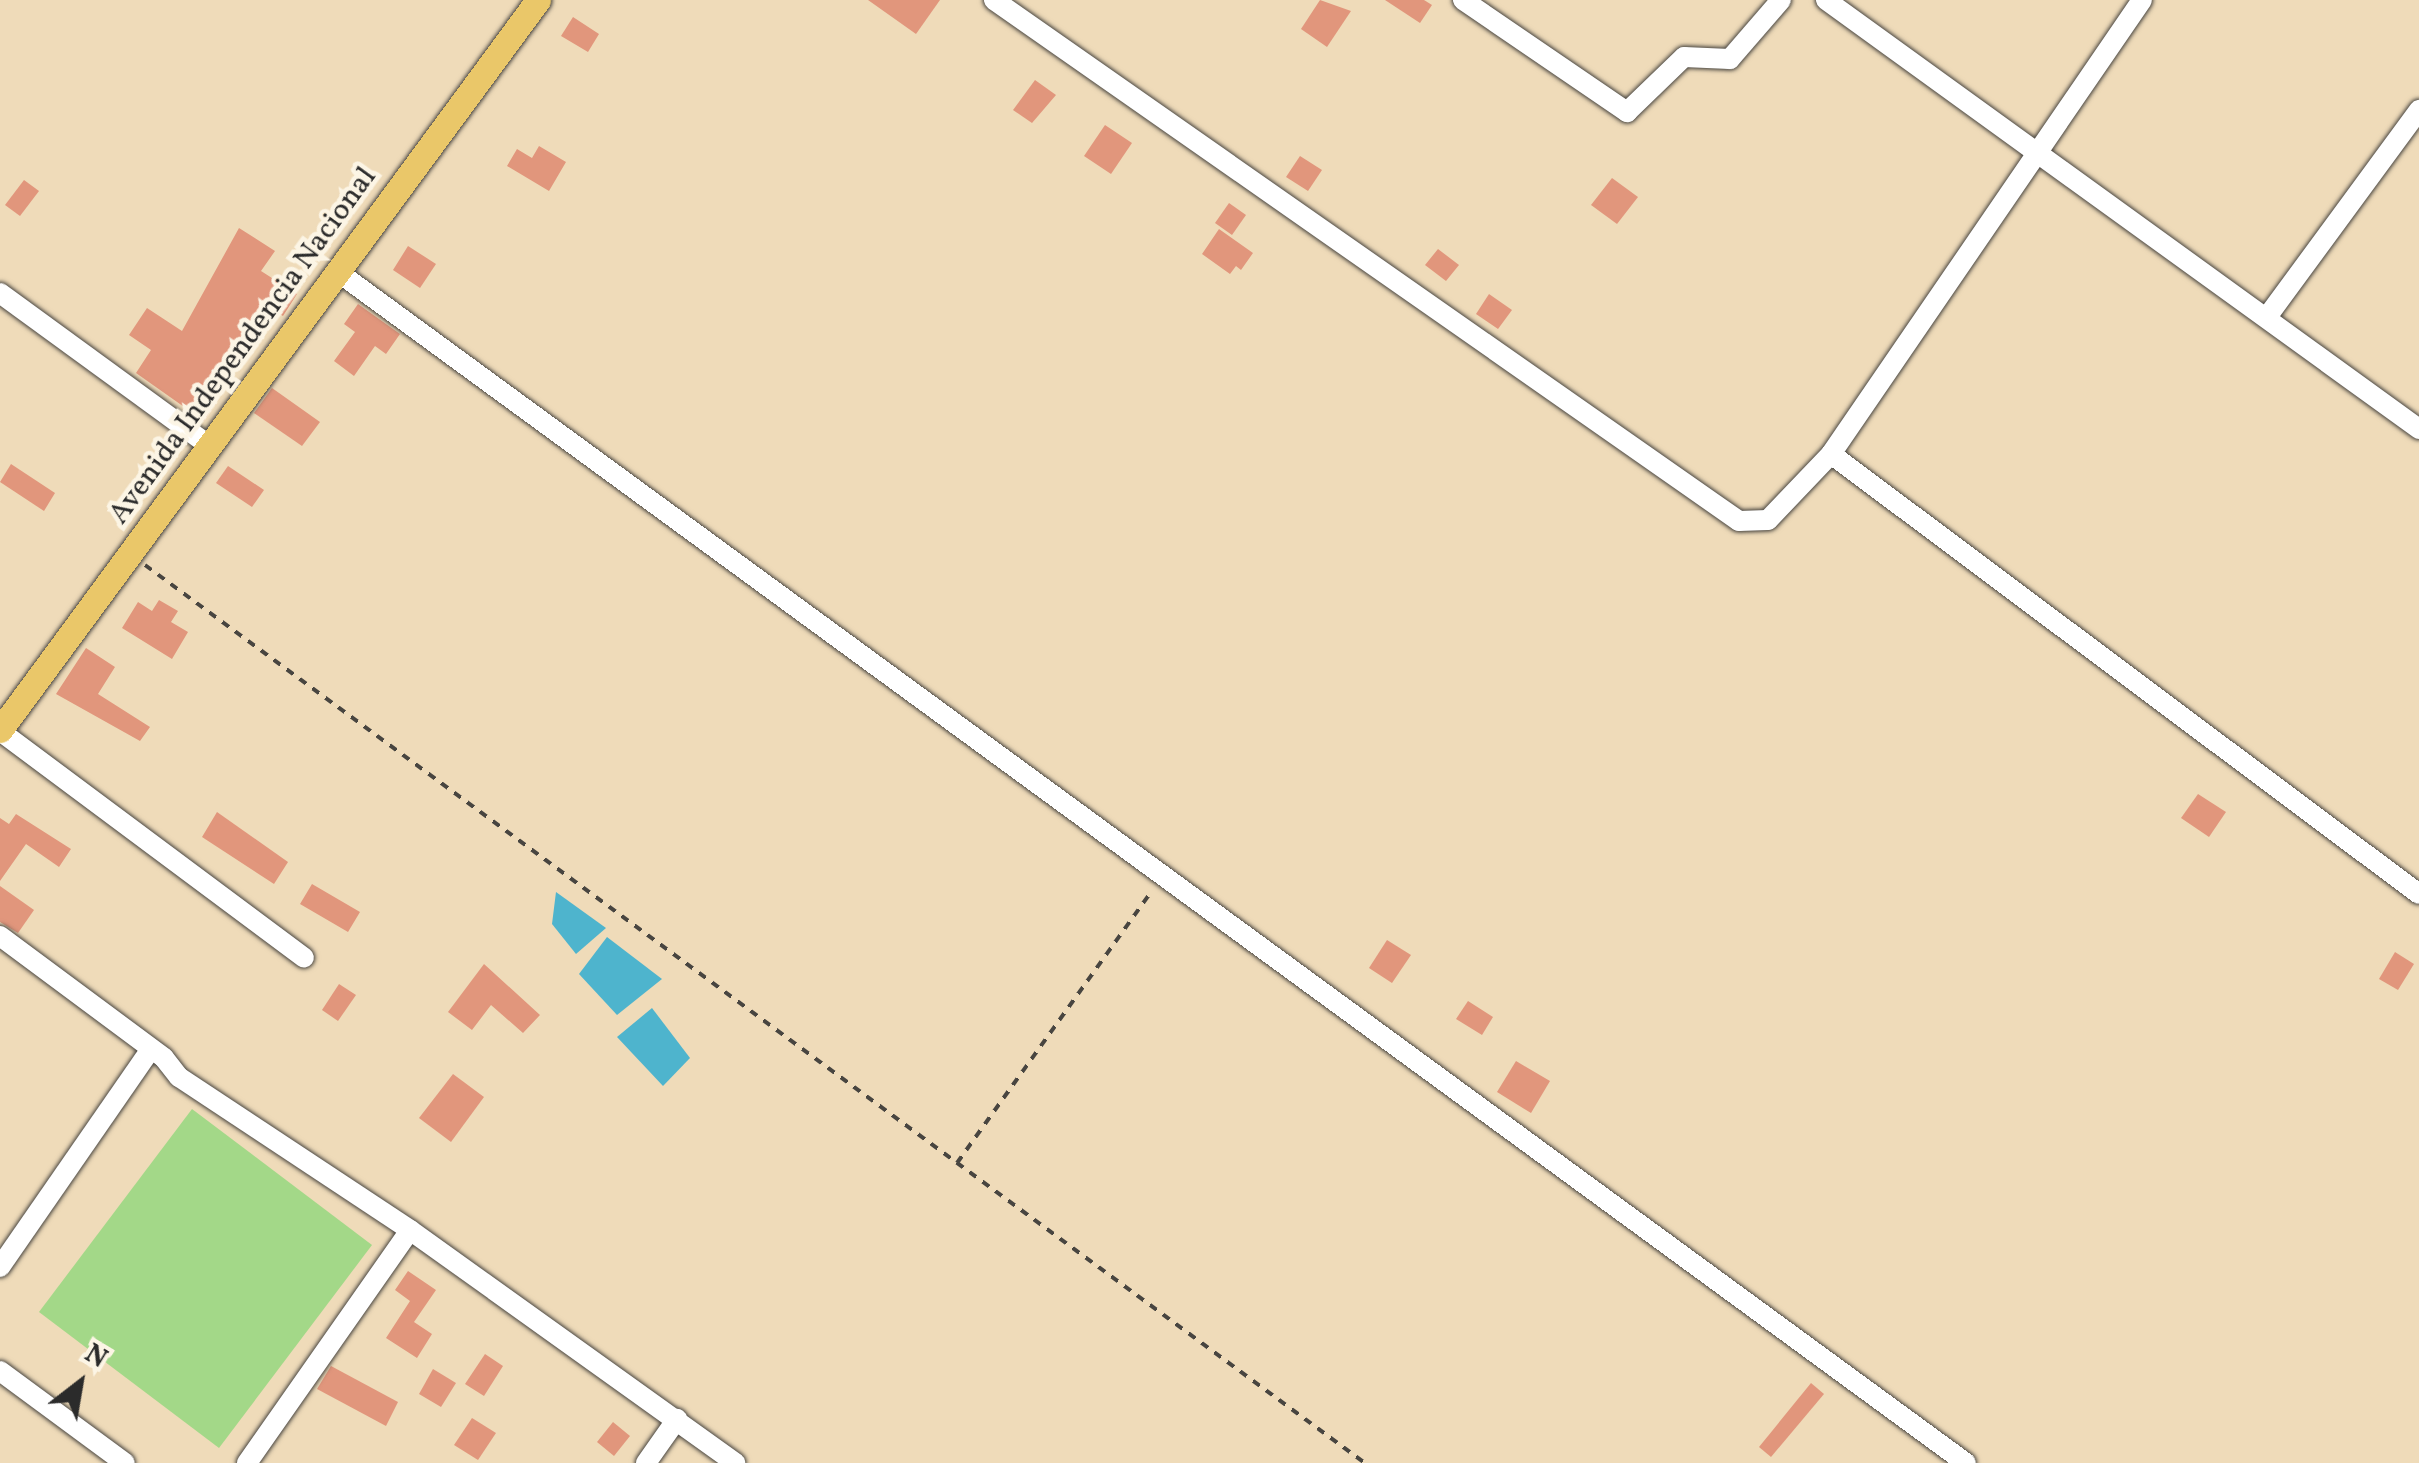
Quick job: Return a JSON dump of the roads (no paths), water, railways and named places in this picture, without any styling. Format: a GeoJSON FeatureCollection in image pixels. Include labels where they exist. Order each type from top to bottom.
{"type":"FeatureCollection","features":[{"type":"Feature","properties":{"kind":"main road","name":"Avenida Independencia Nacional"},"geometry":{"type":"LineString","coordinates":[[0,731],[538,0]]}},
{"type":"Feature","properties":{"kind":"street"},"geometry":{"type":"LineString","coordinates":[[994,0],[1739,520],[1768,520],[1830,454],[2142,0]]}},
{"type":"Feature","properties":{"kind":"street"},"geometry":{"type":"LineString","coordinates":[[1463,0],[1627,112],[1684,56],[1730,59],[1781,0]]}},
{"type":"Feature","properties":{"kind":"street"},"geometry":{"type":"LineString","coordinates":[[1826,0],[2419,429]]}},
{"type":"Feature","properties":{"kind":"street"},"geometry":{"type":"LineString","coordinates":[[2267,317],[2419,110]]}},
{"type":"Feature","properties":{"kind":"street"},"geometry":{"type":"LineString","coordinates":[[338,272],[1966,1463]]}},
{"type":"Feature","properties":{"kind":"street"},"geometry":{"type":"LineString","coordinates":[[0,293],[210,446]]}},
{"type":"Feature","properties":{"kind":"street"},"geometry":{"type":"LineString","coordinates":[[1830,454],[2419,894]]}},
{"type":"Feature","properties":{"kind":"street"},"geometry":{"type":"LineString","coordinates":[[0,731],[304,958]]}},
{"type":"Feature","properties":{"kind":"street"},"geometry":{"type":"LineString","coordinates":[[0,936],[151,1049],[179,1077],[410,1230],[736,1463]]}},
{"type":"Feature","properties":{"kind":"street"},"geometry":{"type":"LineString","coordinates":[[0,1267],[151,1049]]}},
{"type":"Feature","properties":{"kind":"street"},"geometry":{"type":"LineString","coordinates":[[247,1463],[410,1230]]}},
{"type":"Feature","properties":{"kind":"street"},"geometry":{"type":"LineString","coordinates":[[0,1372],[125,1463]]}},
{"type":"Feature","properties":{"kind":"street"},"geometry":{"type":"LineString","coordinates":[[646,1463],[677,1419]]}},
{"type":"Feature","properties":{"kind":"water"},"geometry":{"type":"Polygon","coordinates":[[[556,892],[606,928],[576,954],[552,924],[556,892]]]}},
{"type":"Feature","properties":{"kind":"water"},"geometry":{"type":"Polygon","coordinates":[[[607,937],[662,979],[617,1015],[579,974],[607,937]]]}},
{"type":"Feature","properties":{"kind":"water"},"geometry":{"type":"Polygon","coordinates":[[[652,1008],[690,1058],[663,1086],[617,1037],[652,1008]]]}}]}
